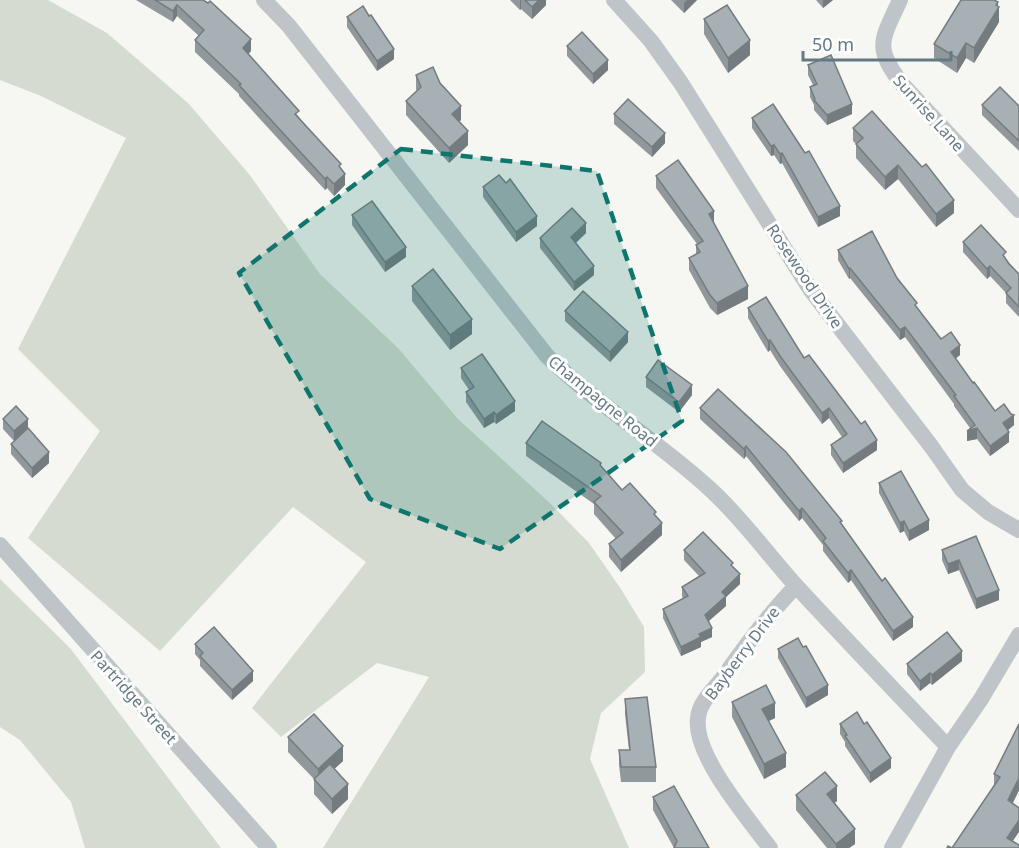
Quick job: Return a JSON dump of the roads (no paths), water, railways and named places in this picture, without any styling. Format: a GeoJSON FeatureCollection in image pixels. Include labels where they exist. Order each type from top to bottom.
{"type":"FeatureCollection","features":[{"type":"Feature","properties":{"kind":"street","name":"Champagne Road"},"geometry":{"type":"LineString","coordinates":[[264,0],[289,26],[547,356],[586,391],[710,488],[796,585],[948,747]]}},
{"type":"Feature","properties":{"kind":"street","name":"Rosewood Drive"},"geometry":{"type":"LineString","coordinates":[[614,0],[651,40],[681,83],[810,289],[963,490],[982,508],[1019,530]]}},
{"type":"Feature","properties":{"kind":"street","name":"Sunrise Lane"},"geometry":{"type":"LineString","coordinates":[[900,0],[882,39],[883,50],[890,67],[902,84],[1019,210]]}},
{"type":"Feature","properties":{"kind":"street","name":"Partridge Street"},"geometry":{"type":"LineString","coordinates":[[0,545],[270,848]]}},
{"type":"Feature","properties":{"kind":"street","name":"Bayberry Drive"},"geometry":{"type":"LineString","coordinates":[[770,848],[714,771],[702,745],[698,718],[701,707],[760,625],[796,585]]}},
{"type":"Feature","properties":{"kind":"street"},"geometry":{"type":"LineString","coordinates":[[892,848],[948,747],[981,699],[1019,635]]}}]}
